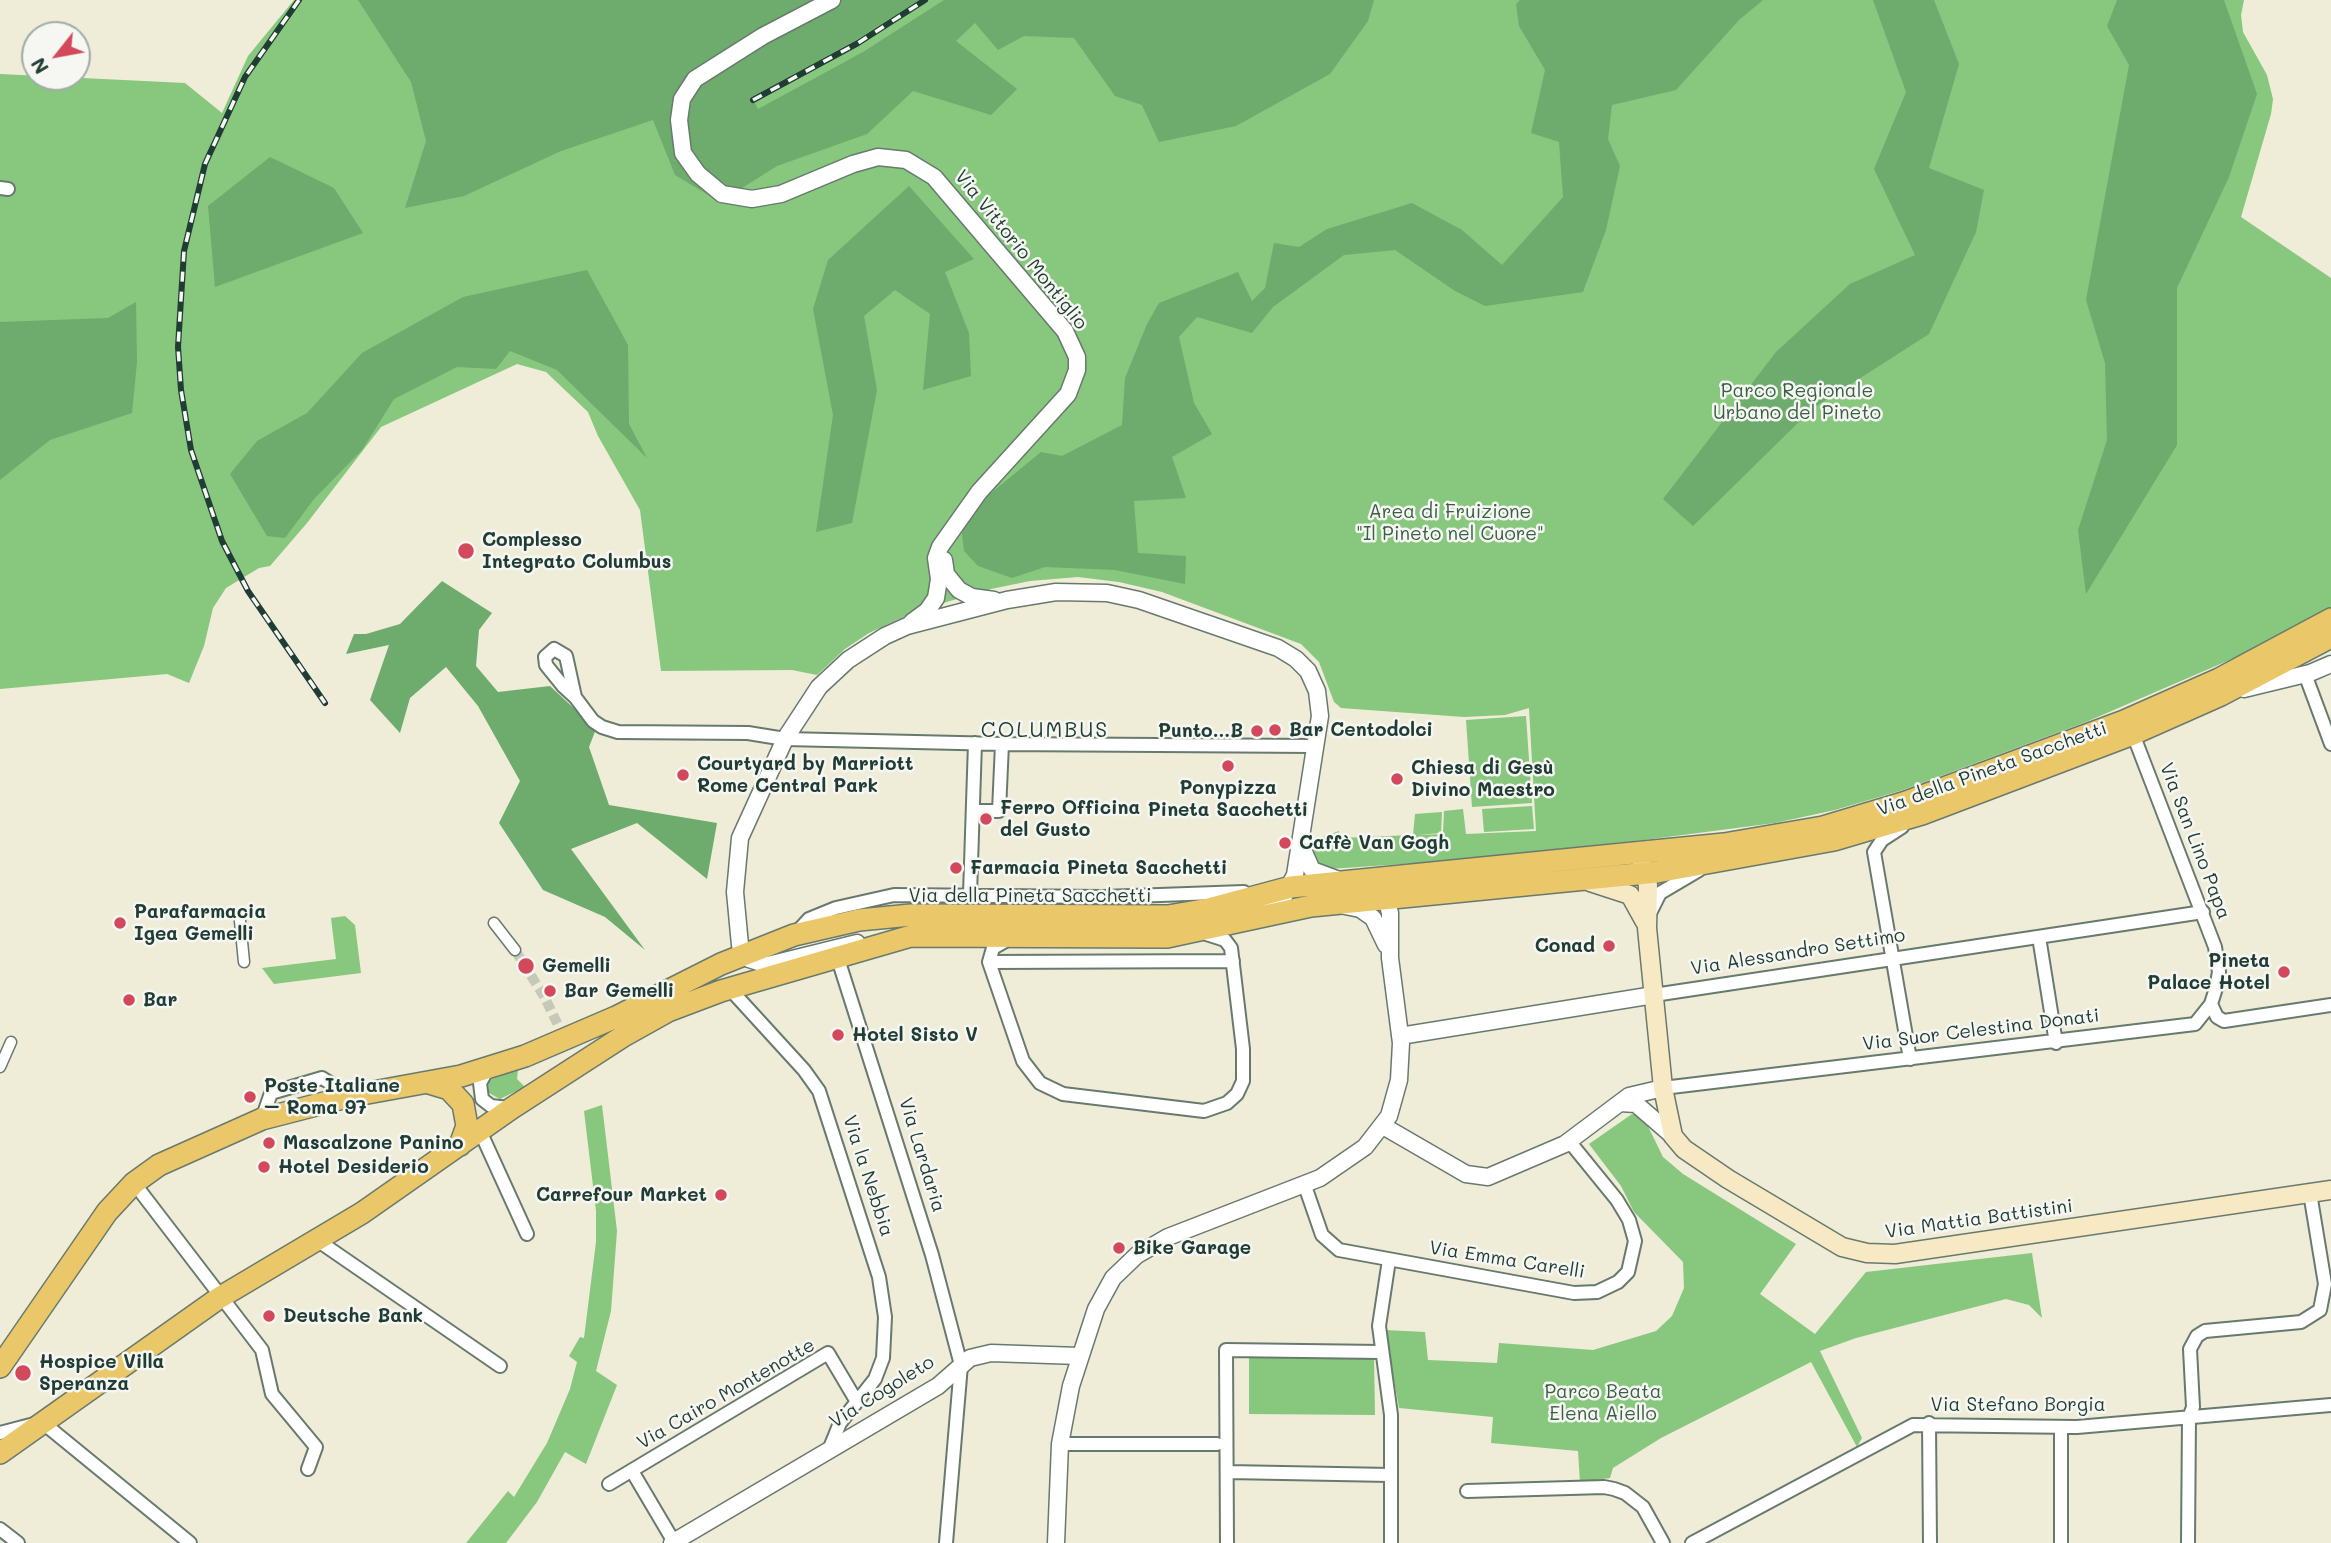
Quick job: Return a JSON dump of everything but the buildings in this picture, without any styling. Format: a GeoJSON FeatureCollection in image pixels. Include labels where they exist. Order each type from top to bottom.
{"type":"FeatureCollection","features":[{"type":"Feature","properties":{"kind":"main road","name":"Via della Pineta Sacchetti"},"geometry":{"type":"LineString","coordinates":[[0,1367],[92,1230],[134,1183],[184,1152],[262,1119],[351,1096],[428,1083],[488,1069],[584,1032],[744,954],[794,935],[859,920],[911,915],[1157,917],[1209,909],[1283,888],[1632,854],[1761,839],[1824,827],[1906,802],[2124,721],[2219,679],[2331,619]]}},
{"type":"Feature","properties":{"kind":"main road","name":"Via della Pineta Sacchetti"},"geometry":{"type":"LineString","coordinates":[[0,1453],[219,1298],[362,1213],[512,1108],[656,1016],[730,989],[911,936],[1157,937],[1199,932],[1325,905],[1584,881],[1708,865],[1834,840],[1922,814],[2133,734],[2221,695],[2331,637]]}},
{"type":"Feature","properties":{"kind":"main road"},"geometry":{"type":"LineString","coordinates":[[1632,854],[1642,862],[1646,873],[1647,928],[1663,1088],[1667,1119],[1673,1136]]}},
{"type":"Feature","properties":{"kind":"main road","name":"Via della Pineta Sacchetti"},"geometry":{"type":"LineString","coordinates":[[1584,881],[1630,895],[1638,905],[1647,928]]}},
{"type":"Feature","properties":{"kind":"main road"},"geometry":{"type":"LineString","coordinates":[[428,1083],[452,1090],[466,1110],[467,1126],[460,1145]]}},
{"type":"Feature","properties":{"kind":"main road","name":"Via Mattia Battistini"},"geometry":{"type":"LineString","coordinates":[[1673,1136],[1684,1149],[1716,1172],[1814,1233],[1842,1247],[1867,1253],[1907,1252],[2331,1190]]}},
{"type":"Feature","properties":{"kind":"street","name":"Via Vittorio Montiglio"},"geometry":{"type":"LineString","coordinates":[[832,0],[707,69],[695,79],[682,99],[678,120],[683,153],[698,174],[722,194],[752,200],[780,194],[853,164],[878,157],[906,160],[934,177],[1068,336],[1077,363],[1068,394],[1001,466],[945,540],[937,555],[939,579],[936,598],[924,614],[907,626]]}},
{"type":"Feature","properties":{"kind":"street"},"geometry":{"type":"LineString","coordinates":[[945,540],[946,574],[959,590],[980,598],[1007,600]]}},
{"type":"Feature","properties":{"kind":"street"},"geometry":{"type":"LineString","coordinates":[[744,954],[737,929],[738,851],[743,829],[785,739],[813,694],[840,667],[866,647],[907,626],[1007,600],[1056,592],[1116,595],[1278,648],[1302,665],[1315,685],[1321,710],[1300,841],[1283,888]]}},
{"type":"Feature","properties":{"kind":"street","name":"Via della Pineta Sacchetti"},"geometry":{"type":"LineString","coordinates":[[2221,695],[2305,674],[2331,664]]}},
{"type":"Feature","properties":{"kind":"street"},"geometry":{"type":"LineString","coordinates":[[2305,674],[2331,744]]}},
{"type":"Feature","properties":{"kind":"street"},"geometry":{"type":"LineString","coordinates":[[575,697],[590,718],[613,731],[748,733],[785,739],[1002,744],[1315,746]]}},
{"type":"Feature","properties":{"kind":"street","name":"Via San Lino Papa"},"geometry":{"type":"LineString","coordinates":[[2133,734],[2203,912],[2218,962],[2217,984],[2211,1004]]}},
{"type":"Feature","properties":{"kind":"street"},"geometry":{"type":"LineString","coordinates":[[970,894],[975,743]]}},
{"type":"Feature","properties":{"kind":"street"},"geometry":{"type":"LineString","coordinates":[[973,811],[999,811],[1002,744]]}},
{"type":"Feature","properties":{"kind":"street"},"geometry":{"type":"LineString","coordinates":[[1910,1059],[1874,852],[1882,840],[1922,814]]}},
{"type":"Feature","properties":{"kind":"street"},"geometry":{"type":"LineString","coordinates":[[1834,840],[1860,843],[1874,852]]}},
{"type":"Feature","properties":{"kind":"street"},"geometry":{"type":"LineString","coordinates":[[1300,841],[1313,871],[1345,882]]}},
{"type":"Feature","properties":{"kind":"street"},"geometry":{"type":"LineString","coordinates":[[1647,928],[1655,899],[1660,893],[1708,865]]}},
{"type":"Feature","properties":{"kind":"street"},"geometry":{"type":"LineString","coordinates":[[1056,1543],[1060,1444],[1079,1356],[1104,1292],[1121,1269],[1137,1255],[1168,1237],[1305,1186],[1356,1155],[1383,1126],[1393,1108],[1399,1080],[1400,1036],[1390,958],[1391,923],[1387,898],[1381,887],[1370,879]]}},
{"type":"Feature","properties":{"kind":"street","name":"Via della Pineta Sacchetti"},"geometry":{"type":"LineString","coordinates":[[794,935],[809,919],[862,901],[894,895],[1126,897],[1283,888],[1281,900],[1242,922]]}},
{"type":"Feature","properties":{"kind":"street"},"geometry":{"type":"LineString","coordinates":[[1325,905],[1355,908],[1369,914],[1379,926],[1390,958]]}},
{"type":"Feature","properties":{"kind":"street","name":"Via Alessandro Settimo"},"geometry":{"type":"LineString","coordinates":[[1400,1036],[2203,912]]}},
{"type":"Feature","properties":{"kind":"street"},"geometry":{"type":"LineString","coordinates":[[240,921],[244,962]]}},
{"type":"Feature","properties":{"kind":"street"},"geometry":{"type":"LineString","coordinates":[[494,923],[515,950]]}},
{"type":"Feature","properties":{"kind":"street"},"geometry":{"type":"LineString","coordinates":[[1017,937],[993,948],[989,962],[1023,1061],[1033,1077],[1047,1088],[1063,1094],[1204,1111],[1227,1103],[1237,1094],[1243,1081],[1233,961],[1227,942],[1199,932]]}},
{"type":"Feature","properties":{"kind":"street","name":"Via della Pineta Sacchetti"},"geometry":{"type":"LineString","coordinates":[[744,954],[753,962],[768,965],[831,947],[911,936]]}},
{"type":"Feature","properties":{"kind":"street"},"geometry":{"type":"LineString","coordinates":[[2039,937],[2056,1043]]}},
{"type":"Feature","properties":{"kind":"street","name":"Via Lardaria"},"geometry":{"type":"LineString","coordinates":[[838,959],[928,1242],[961,1365],[946,1543]]}},
{"type":"Feature","properties":{"kind":"street"},"geometry":{"type":"LineString","coordinates":[[989,962],[1233,961]]}},
{"type":"Feature","properties":{"kind":"street","name":"Via la Nebbia"},"geometry":{"type":"LineString","coordinates":[[730,989],[804,1070],[819,1091],[869,1242],[883,1297],[885,1346],[877,1376],[857,1402]]}},
{"type":"Feature","properties":{"kind":"street"},"geometry":{"type":"LineString","coordinates":[[2211,1004],[2217,1017],[2224,1021],[2331,1005]]}},
{"type":"Feature","properties":{"kind":"street","name":"Via Suor Celestina Donati"},"geometry":{"type":"LineString","coordinates":[[1383,1126],[1466,1174],[1488,1177],[1569,1141],[1631,1095],[1663,1088],[2191,1025],[2211,1004]]}},
{"type":"Feature","properties":{"kind":"street"},"geometry":{"type":"LineString","coordinates":[[0,1067],[11,1042]]}},
{"type":"Feature","properties":{"kind":"street"},"geometry":{"type":"LineString","coordinates":[[488,1069],[480,1083],[482,1099],[495,1107],[512,1108]]}},
{"type":"Feature","properties":{"kind":"street"},"geometry":{"type":"LineString","coordinates":[[1620,1103],[1636,1104],[1673,1136]]}},
{"type":"Feature","properties":{"kind":"street"},"geometry":{"type":"LineString","coordinates":[[480,1131],[527,1234]]}},
{"type":"Feature","properties":{"kind":"street","name":"Via Emma Carelli"},"geometry":{"type":"LineString","coordinates":[[1305,1186],[1318,1228],[1331,1245],[1349,1253],[1584,1294],[1603,1291],[1628,1272],[1635,1248],[1629,1220],[1569,1141]]}},
{"type":"Feature","properties":{"kind":"street"},"geometry":{"type":"LineString","coordinates":[[134,1183],[219,1298],[262,1350],[272,1394],[316,1447],[308,1469]]}},
{"type":"Feature","properties":{"kind":"street"},"geometry":{"type":"LineString","coordinates":[[2188,1543],[2189,1418],[2193,1393],[2189,1351],[2200,1334],[2213,1329],[2305,1321],[2320,1310],[2325,1284],[2310,1193]]}},
{"type":"Feature","properties":{"kind":"street"},"geometry":{"type":"LineString","coordinates":[[317,1240],[500,1366]]}},
{"type":"Feature","properties":{"kind":"street"},"geometry":{"type":"LineString","coordinates":[[1389,1260],[1379,1319],[1381,1352],[1391,1407],[1391,1543]]}},
{"type":"Feature","properties":{"kind":"street"},"geometry":{"type":"LineString","coordinates":[[1227,1543],[1226,1350],[1381,1352]]}},
{"type":"Feature","properties":{"kind":"street","name":"Via Cairo Montenotte"},"geometry":{"type":"LineString","coordinates":[[609,1484],[828,1353],[857,1402]]}},
{"type":"Feature","properties":{"kind":"street","name":"Via Cogoleto"},"geometry":{"type":"LineString","coordinates":[[673,1542],[938,1386],[961,1365],[975,1357],[991,1353],[1079,1356]]}},
{"type":"Feature","properties":{"kind":"street","name":"Via Cogoleto"},"geometry":{"type":"LineString","coordinates":[[829,1450],[840,1423],[857,1402]]}},
{"type":"Feature","properties":{"kind":"street","name":"Via Stefano Borgia"},"geometry":{"type":"LineString","coordinates":[[1693,1543],[1902,1429],[1929,1423],[2061,1428],[2331,1405]]}},
{"type":"Feature","properties":{"kind":"street"},"geometry":{"type":"LineString","coordinates":[[0,1433],[42,1422],[190,1543]]}},
{"type":"Feature","properties":{"kind":"street"},"geometry":{"type":"LineString","coordinates":[[1929,1423],[1930,1543]]}},
{"type":"Feature","properties":{"kind":"street"},"geometry":{"type":"LineString","coordinates":[[2061,1428],[2061,1543]]}},
{"type":"Feature","properties":{"kind":"street"},"geometry":{"type":"LineString","coordinates":[[1060,1444],[1217,1444]]}},
{"type":"Feature","properties":{"kind":"street","name":"Via Cairo Montenotte"},"geometry":{"type":"LineString","coordinates":[[632,1471],[673,1542]]}},
{"type":"Feature","properties":{"kind":"street"},"geometry":{"type":"LineString","coordinates":[[1228,1472],[1391,1475]]}},
{"type":"Feature","properties":{"kind":"street"},"geometry":{"type":"LineString","coordinates":[[1467,1491],[1614,1489],[1625,1493],[1643,1507],[1663,1543]]}},
{"type":"Feature","properties":{"kind":"street"},"geometry":{"type":"LineString","coordinates":[[0,1529],[19,1543]]}},
{"type":"Feature","properties":{"kind":"green space","name":"Parco Regionale Urbano del Pineto"},"geometry":{"type":"Polygon","coordinates":[[[294,0],[2244,0],[2241,15],[2243,32],[2267,75],[2273,99],[2241,217],[2331,278],[2331,607],[2248,652],[2086,722],[1903,790],[1835,810],[1775,823],[1644,840],[1433,862],[1329,869],[1317,863],[1313,855],[1315,840],[1339,831],[1340,838],[1413,835],[1415,814],[1442,812],[1441,833],[1417,835],[1443,834],[1444,811],[1463,809],[1466,834],[1536,831],[1529,708],[1505,715],[1464,717],[1341,708],[1334,702],[1319,662],[1301,644],[1162,592],[1119,582],[1078,577],[1030,581],[991,589],[916,611],[869,633],[845,649],[817,675],[792,670],[661,671],[640,510],[598,436],[588,412],[546,372],[517,364],[381,427],[270,566],[259,568],[226,588],[213,608],[204,646],[189,683],[167,674],[0,689],[0,74],[21,75],[21,91],[91,91],[91,78],[185,83],[222,113],[248,56],[294,0]]]}},
{"type":"Feature","properties":{"kind":"green space"},"geometry":{"type":"Polygon","coordinates":[[[358,0],[919,0],[856,40],[752,97],[758,109],[863,52],[944,0],[1374,0],[1368,21],[1330,74],[1236,126],[1159,142],[1142,105],[1115,96],[1074,38],[1024,36],[998,50],[975,23],[956,41],[1017,89],[991,115],[913,91],[867,134],[777,166],[720,202],[675,175],[653,120],[561,151],[464,196],[405,208],[426,141],[411,82],[358,0]]]}},
{"type":"Feature","properties":{"kind":"green space"},"geometry":{"type":"Polygon","coordinates":[[[1520,0],[1763,0],[1739,20],[1676,90],[1612,105],[1608,139],[1620,166],[1606,230],[1583,292],[1485,306],[1455,291],[1395,250],[1344,255],[1273,307],[1252,333],[1197,317],[1179,337],[1194,403],[1212,434],[1172,457],[1186,498],[1134,501],[1138,553],[1186,556],[1185,584],[1115,570],[1045,567],[1012,578],[978,566],[964,551],[962,534],[966,522],[985,498],[1041,452],[1062,456],[1122,425],[1125,378],[1147,324],[1159,303],[1238,272],[1252,301],[1265,288],[1274,243],[1299,247],[1327,229],[1412,203],[1462,230],[1502,265],[1563,197],[1559,142],[1531,133],[1545,70],[1519,26],[1516,4],[1520,0]]]}},
{"type":"Feature","properties":{"kind":"green space"},"geometry":{"type":"Polygon","coordinates":[[[1873,0],[1934,0],[1959,64],[1929,168],[1984,190],[1976,232],[1929,334],[1812,409],[1693,526],[1663,499],[1776,352],[1850,284],[1915,255],[1874,169],[1906,92],[1873,0]]]}},
{"type":"Feature","properties":{"kind":"green space"},"geometry":{"type":"Polygon","coordinates":[[[2117,0],[2224,0],[2257,94],[2229,177],[2177,288],[2177,445],[2086,594],[2078,530],[2107,440],[2105,363],[2086,300],[2129,65],[2107,26],[2117,0]]]}},
{"type":"Feature","properties":{"kind":"green space"},"geometry":{"type":"Polygon","coordinates":[[[270,157],[334,188],[363,233],[215,287],[208,206],[270,157]]]}},
{"type":"Feature","properties":{"kind":"green space"},"geometry":{"type":"Polygon","coordinates":[[[909,186],[974,259],[945,272],[969,333],[971,376],[923,390],[930,314],[895,290],[864,316],[877,390],[852,523],[816,532],[833,415],[813,309],[828,260],[909,186]]]}},
{"type":"Feature","properties":{"kind":"green space"},"geometry":{"type":"Polygon","coordinates":[[[587,270],[628,345],[629,424],[647,458],[557,370],[510,351],[496,369],[457,367],[394,399],[362,450],[314,499],[285,538],[267,536],[230,474],[257,441],[307,413],[362,353],[463,297],[587,270]]]}},
{"type":"Feature","properties":{"kind":"green space"},"geometry":{"type":"Polygon","coordinates":[[[136,302],[137,362],[132,413],[50,440],[0,480],[0,322],[108,318],[136,302]]]}},
{"type":"Feature","properties":{"kind":"green space"},"geometry":{"type":"Polygon","coordinates":[[[442,581],[492,613],[479,630],[476,666],[498,692],[550,686],[596,729],[589,747],[609,805],[717,823],[707,879],[637,823],[571,849],[645,950],[605,917],[543,890],[499,823],[520,781],[478,706],[446,667],[410,698],[400,733],[370,700],[389,645],[346,654],[354,634],[366,634],[400,624],[442,581]]]}},
{"type":"Feature","properties":{"kind":"green space"},"geometry":{"type":"Polygon","coordinates":[[[1526,716],[1532,803],[1472,807],[1466,720],[1526,716]]]}},
{"type":"Feature","properties":{"kind":"green space"},"geometry":{"type":"Polygon","coordinates":[[[1532,806],[1534,829],[1484,832],[1482,809],[1532,806]]]}},
{"type":"Feature","properties":{"kind":"green space"},"geometry":{"type":"Polygon","coordinates":[[[345,916],[355,925],[361,973],[274,984],[262,968],[336,959],[331,918],[345,916]]]}},
{"type":"Feature","properties":{"kind":"green space"},"geometry":{"type":"Polygon","coordinates":[[[518,1069],[517,1079],[525,1087],[500,1099],[489,1093],[488,1083],[492,1079],[518,1069]]]}},
{"type":"Feature","properties":{"kind":"green space"},"geometry":{"type":"Polygon","coordinates":[[[602,1105],[617,1231],[611,1311],[596,1371],[617,1385],[586,1464],[565,1452],[537,1502],[506,1543],[466,1543],[508,1491],[514,1497],[547,1443],[570,1389],[577,1362],[569,1356],[580,1337],[584,1338],[596,1242],[596,1211],[584,1111],[602,1105]]]}},
{"type":"Feature","properties":{"kind":"green space","name":"Parco Beata Elena Aiello"},"geometry":{"type":"Polygon","coordinates":[[[1632,1114],[1643,1116],[1663,1157],[1683,1174],[1796,1244],[1760,1294],[1815,1334],[1866,1272],[2032,1253],[2042,1318],[2029,1305],[2006,1299],[1856,1338],[1820,1351],[1862,1438],[1857,1447],[1811,1362],[1661,1438],[1613,1468],[1610,1478],[1580,1482],[1578,1451],[1491,1443],[1493,1417],[1399,1408],[1385,1330],[1425,1332],[1428,1360],[1497,1363],[1499,1343],[1593,1350],[1656,1331],[1672,1316],[1684,1288],[1683,1262],[1634,1212],[1621,1186],[1589,1144],[1632,1114]]]}},
{"type":"Feature","properties":{"kind":"green space"},"geometry":{"type":"Polygon","coordinates":[[[1249,1356],[1374,1357],[1375,1415],[1249,1414],[1249,1356]]]}},
{"type":"Feature","properties":{"kind":"tunnel"},"geometry":{"type":"LineString","coordinates":[[515,950],[545,998],[559,1027]]}},
{"type":"Feature","properties":{"kind":"railway"},"geometry":{"type":"LineString","coordinates":[[299,0],[245,77],[205,164],[184,251],[178,347],[181,390],[191,450],[222,541],[248,591],[325,703]]}},
{"type":"Feature","properties":{"kind":"railway"},"geometry":{"type":"LineString","coordinates":[[753,100],[858,43],[925,0]]}},
{"type":"Feature","properties":{"kind":"place","name":"Complesso Integrato Columbus"},"geometry":{"type":"Point","coordinates":[466,551]}},
{"type":"Feature","properties":{"kind":"place","name":"Bar Centodolci"},"geometry":{"type":"Point","coordinates":[1275,730]}},
{"type":"Feature","properties":{"kind":"place","name":"Punto...B"},"geometry":{"type":"Point","coordinates":[1257,731]}},
{"type":"Feature","properties":{"kind":"place","name":"Ponypizza Pineta Sacchetti"},"geometry":{"type":"Point","coordinates":[1228,766]}},
{"type":"Feature","properties":{"kind":"place","name":"Courtyard by Marriott Rome Central Park"},"geometry":{"type":"Point","coordinates":[683,775]}},
{"type":"Feature","properties":{"kind":"place","name":"Chiesa di Gesù Divino Maestro"},"geometry":{"type":"Point","coordinates":[1397,779]}},
{"type":"Feature","properties":{"kind":"place","name":"Ferro Officina del Gusto"},"geometry":{"type":"Point","coordinates":[986,819]}},
{"type":"Feature","properties":{"kind":"place","name":"Caffè Van Gogh"},"geometry":{"type":"Point","coordinates":[1285,843]}},
{"type":"Feature","properties":{"kind":"place","name":"Farmacia Pineta Sacchetti"},"geometry":{"type":"Point","coordinates":[956,868]}},
{"type":"Feature","properties":{"kind":"place","name":"Parafarmacia Igea Gemelli"},"geometry":{"type":"Point","coordinates":[120,923]}},
{"type":"Feature","properties":{"kind":"place","name":"Conad"},"geometry":{"type":"Point","coordinates":[1609,946]}},
{"type":"Feature","properties":{"kind":"place","name":"Gemelli"},"geometry":{"type":"Point","coordinates":[526,966]}},
{"type":"Feature","properties":{"kind":"place","name":"Pineta Palace Hotel"},"geometry":{"type":"Point","coordinates":[2284,972]}},
{"type":"Feature","properties":{"kind":"place","name":"Bar Gemelli"},"geometry":{"type":"Point","coordinates":[550,991]}},
{"type":"Feature","properties":{"kind":"place","name":"Bar"},"geometry":{"type":"Point","coordinates":[129,1000]}},
{"type":"Feature","properties":{"kind":"place","name":"Hotel Sisto V"},"geometry":{"type":"Point","coordinates":[838,1035]}},
{"type":"Feature","properties":{"kind":"place","name":"Poste Italiane – Roma 97"},"geometry":{"type":"Point","coordinates":[250,1097]}},
{"type":"Feature","properties":{"kind":"place","name":"Mascalzone Panino"},"geometry":{"type":"Point","coordinates":[269,1143]}},
{"type":"Feature","properties":{"kind":"place","name":"Hotel Desiderio"},"geometry":{"type":"Point","coordinates":[264,1167]}},
{"type":"Feature","properties":{"kind":"place","name":"Carrefour Market"},"geometry":{"type":"Point","coordinates":[721,1195]}},
{"type":"Feature","properties":{"kind":"place","name":"Bike Garage"},"geometry":{"type":"Point","coordinates":[1119,1248]}},
{"type":"Feature","properties":{"kind":"place","name":"Deutsche Bank"},"geometry":{"type":"Point","coordinates":[269,1316]}},
{"type":"Feature","properties":{"kind":"place","name":"Hospice Villa Speranza"},"geometry":{"type":"Point","coordinates":[23,1373]}},
{"type":"Feature","properties":{"kind":"district","name":"COLUMBUS"},"geometry":{"type":"Point","coordinates":[1045,731]}},
{"type":"Feature","properties":{"kind":"park label","name":"Area di Fruizione \"Il Pineto nel Cuore\""},"geometry":{"type":"Point","coordinates":[1450,523]}}]}
